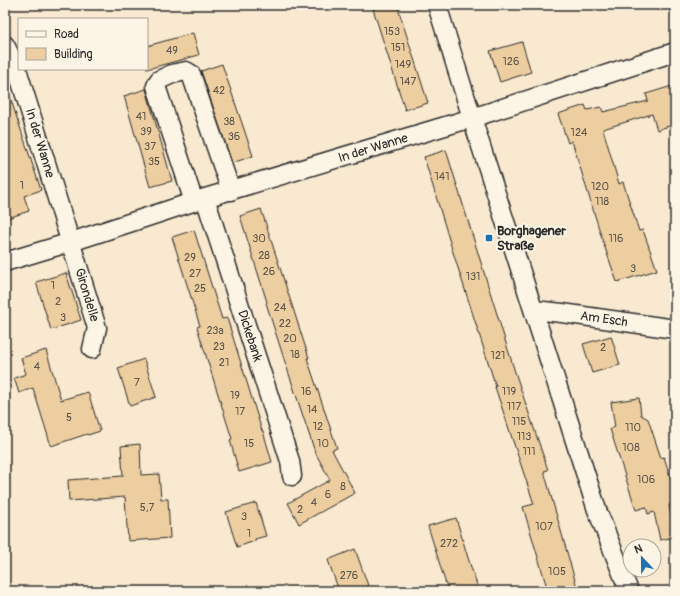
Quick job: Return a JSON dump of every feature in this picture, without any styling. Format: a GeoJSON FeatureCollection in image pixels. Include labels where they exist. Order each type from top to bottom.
{"type":"FeatureCollection","features":[{"type":"Feature","properties":{"kind":"street"},"geometry":{"type":"LineString","coordinates":[[437,5],[597,510],[629,591]]}},
{"type":"Feature","properties":{"kind":"street","name":"In der Wanne"},"geometry":{"type":"LineString","coordinates":[[5,45],[17,69],[71,242]]}},
{"type":"Feature","properties":{"kind":"street","name":"In der Wanne"},"geometry":{"type":"LineString","coordinates":[[5,262],[200,200],[472,118],[675,52]]}},
{"type":"Feature","properties":{"kind":"street","name":"Dickebank"},"geometry":{"type":"LineString","coordinates":[[230,191],[191,74],[186,71],[172,74],[159,80],[156,86],[200,200],[290,461],[292,476]]}},
{"type":"Feature","properties":{"kind":"street","name":"Girondelle"},"geometry":{"type":"LineString","coordinates":[[71,242],[97,328],[92,349]]}},
{"type":"Feature","properties":{"kind":"street","name":"Am Esch"},"geometry":{"type":"LineString","coordinates":[[534,310],[675,329]]}},
{"type":"Feature","properties":{"kind":"building"},"geometry":{"type":"Polygon","coordinates":[[[385,5],[397,5],[428,103],[405,110],[373,9],[385,5]]]}},
{"type":"Feature","properties":{"kind":"building"},"geometry":{"type":"Polygon","coordinates":[[[193,33],[199,55],[148,69],[148,46],[193,33]]]}},
{"type":"Feature","properties":{"kind":"building"},"geometry":{"type":"Polygon","coordinates":[[[522,42],[531,72],[500,82],[490,51],[522,42]]]}},
{"type":"Feature","properties":{"kind":"building"},"geometry":{"type":"Polygon","coordinates":[[[222,64],[253,156],[232,163],[201,71],[222,64]]]}},
{"type":"Feature","properties":{"kind":"building"},"geometry":{"type":"Polygon","coordinates":[[[672,86],[675,96],[675,124],[657,130],[652,114],[603,129],[619,184],[623,182],[639,231],[643,230],[657,270],[617,282],[572,141],[568,143],[558,114],[585,105],[587,110],[601,107],[603,112],[648,101],[646,94],[672,86]]]}},
{"type":"Feature","properties":{"kind":"building"},"geometry":{"type":"Polygon","coordinates":[[[146,89],[172,181],[150,187],[124,96],[146,89]]]}},
{"type":"Feature","properties":{"kind":"building"},"geometry":{"type":"Polygon","coordinates":[[[8,91],[41,190],[24,196],[29,211],[5,219],[5,92],[8,91]]]}},
{"type":"Feature","properties":{"kind":"building"},"geometry":{"type":"Polygon","coordinates":[[[446,150],[514,369],[548,470],[544,471],[578,591],[548,591],[523,507],[534,504],[495,387],[424,157],[446,150]]]}},
{"type":"Feature","properties":{"kind":"building"},"geometry":{"type":"Polygon","coordinates":[[[261,209],[309,358],[307,358],[337,448],[332,450],[355,493],[299,524],[288,503],[330,480],[315,452],[266,303],[267,302],[240,216],[261,209]]]}},
{"type":"Feature","properties":{"kind":"building"},"geometry":{"type":"Polygon","coordinates":[[[194,230],[222,319],[227,318],[272,462],[239,472],[230,440],[232,439],[197,327],[200,326],[172,237],[194,230]]]}},
{"type":"Feature","properties":{"kind":"building"},"geometry":{"type":"Polygon","coordinates":[[[66,273],[81,320],[51,330],[36,282],[66,273]]]}},
{"type":"Feature","properties":{"kind":"building"},"geometry":{"type":"Polygon","coordinates":[[[611,336],[620,365],[592,373],[583,344],[611,336]]]}},
{"type":"Feature","properties":{"kind":"building"},"geometry":{"type":"Polygon","coordinates":[[[46,350],[61,400],[88,392],[100,431],[51,446],[33,388],[19,393],[14,378],[26,374],[21,358],[46,350]]]}},
{"type":"Feature","properties":{"kind":"building"},"geometry":{"type":"Polygon","coordinates":[[[144,359],[156,397],[130,406],[118,368],[144,359]]]}},
{"type":"Feature","properties":{"kind":"building"},"geometry":{"type":"Polygon","coordinates":[[[639,398],[641,415],[648,419],[661,458],[664,457],[675,492],[675,503],[669,505],[675,537],[662,540],[662,538],[660,538],[654,512],[648,514],[646,507],[636,510],[610,429],[615,427],[611,402],[639,398]]]}},
{"type":"Feature","properties":{"kind":"building"},"geometry":{"type":"Polygon","coordinates":[[[140,444],[141,475],[159,474],[161,499],[168,499],[170,538],[128,541],[125,497],[69,501],[68,480],[123,476],[121,446],[140,444]]]}},
{"type":"Feature","properties":{"kind":"building"},"geometry":{"type":"Polygon","coordinates":[[[256,503],[266,536],[237,547],[226,512],[256,503]]]}},
{"type":"Feature","properties":{"kind":"building"},"geometry":{"type":"Polygon","coordinates":[[[456,518],[479,591],[448,591],[428,526],[456,518]]]}},
{"type":"Feature","properties":{"kind":"building"},"geometry":{"type":"Polygon","coordinates":[[[355,549],[370,591],[339,591],[328,560],[355,549]]]}},
{"type":"Feature","properties":{"kind":"place","name":"Borghagener Straße"},"geometry":{"type":"Point","coordinates":[489,238]}}]}
